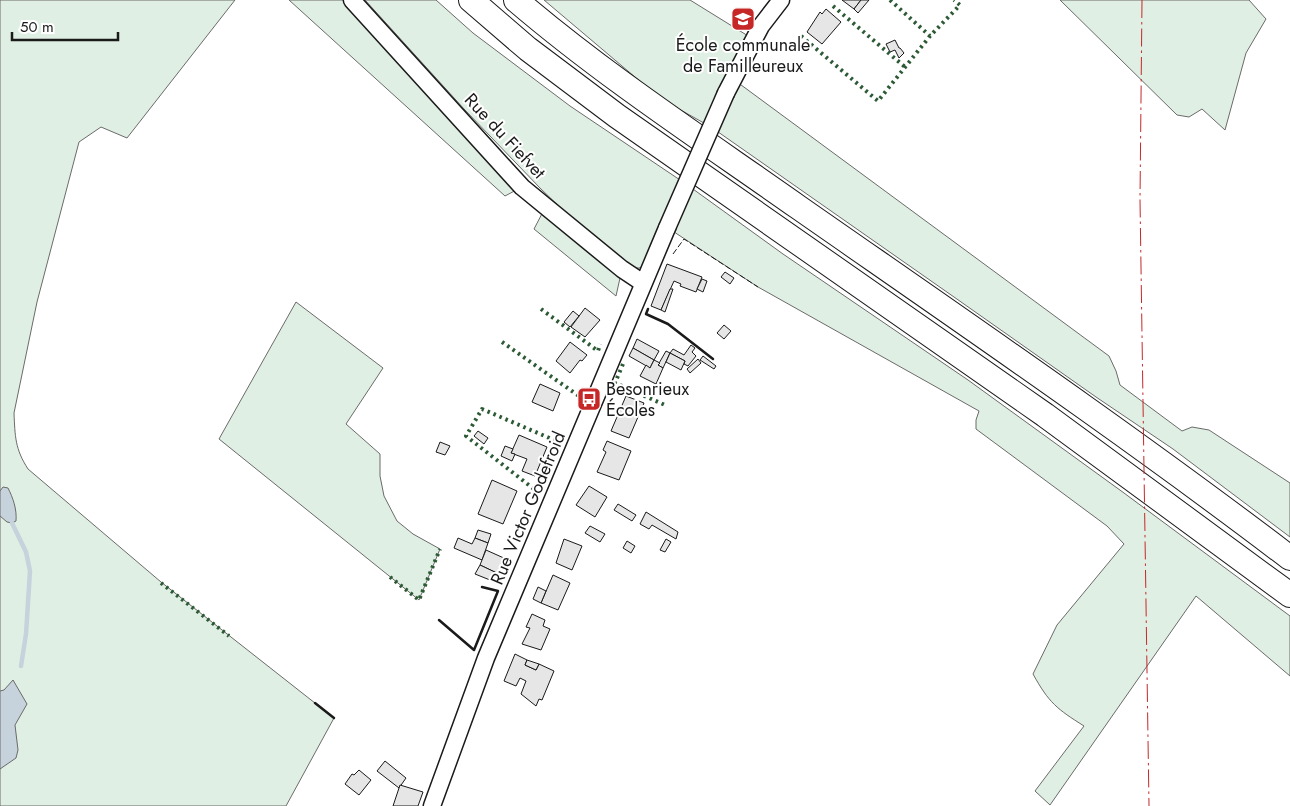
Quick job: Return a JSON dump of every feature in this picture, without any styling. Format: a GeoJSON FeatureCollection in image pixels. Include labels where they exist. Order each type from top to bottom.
{"type":"FeatureCollection","features":[{"type":"Feature","properties":{"kind":"highway"},"geometry":{"type":"LineString","coordinates":[[470,0],[528,49],[618,116],[1044,415],[1290,596]]}},
{"type":"Feature","properties":{"kind":"highway"},"geometry":{"type":"LineString","coordinates":[[516,0],[550,29],[646,101],[967,325],[1168,468],[1290,558]]}},
{"type":"Feature","properties":{"kind":"street","name":"Rue du Fiefvet"},"geometry":{"type":"LineString","coordinates":[[352,0],[522,187],[622,269],[644,283]]}},
{"type":"Feature","properties":{"kind":"street","name":"Rue Victor Godefroid"},"geometry":{"type":"LineString","coordinates":[[432,806],[486,658],[667,228],[726,93],[761,26],[781,0]]}},
{"type":"Feature","properties":{"kind":"green space"},"geometry":{"type":"Polygon","coordinates":[[[0,0],[235,0],[127,138],[101,127],[79,142],[37,302],[14,413],[15,429],[18,449],[28,469],[161,582],[334,718],[286,806],[0,806],[0,0]]]}},
{"type":"Feature","properties":{"kind":"green space"},"geometry":{"type":"Polygon","coordinates":[[[289,0],[352,0],[522,187],[505,196],[289,0]]]}},
{"type":"Feature","properties":{"kind":"green space"},"geometry":{"type":"Polygon","coordinates":[[[365,0],[436,0],[473,33],[570,106],[686,184],[783,254],[968,380],[1124,493],[1290,616],[1290,676],[1196,596],[1050,805],[1035,791],[1084,726],[1067,715],[1049,699],[1033,674],[1057,625],[1124,544],[1107,526],[976,429],[979,411],[758,287],[668,228],[645,266],[623,268],[540,188],[465,110],[365,0]]]}},
{"type":"Feature","properties":{"kind":"green space"},"geometry":{"type":"Polygon","coordinates":[[[544,0],[690,0],[753,39],[733,79],[1109,356],[1120,385],[1182,431],[1192,427],[1209,430],[1290,483],[1290,537],[1173,449],[711,127],[661,99],[544,0]]]}},
{"type":"Feature","properties":{"kind":"green space"},"geometry":{"type":"Polygon","coordinates":[[[1060,0],[1249,0],[1266,19],[1246,53],[1225,130],[1202,109],[1189,117],[1177,115],[1060,0]]]}},
{"type":"Feature","properties":{"kind":"green space"},"geometry":{"type":"Polygon","coordinates":[[[546,206],[622,269],[616,296],[534,229],[546,206]]]}},
{"type":"Feature","properties":{"kind":"green space"},"geometry":{"type":"Polygon","coordinates":[[[296,302],[383,368],[346,424],[380,454],[380,476],[384,496],[397,521],[413,534],[440,549],[419,600],[219,439],[296,302]]]}},
{"type":"Feature","properties":{"kind":"shaded area"},"geometry":{"type":"Polygon","coordinates":[[[3,487],[8,488],[16,512],[16,521],[12,523],[7,522],[0,516],[0,491],[3,487]]]}},
{"type":"Feature","properties":{"kind":"shaded area"},"geometry":{"type":"Polygon","coordinates":[[[13,680],[27,704],[15,725],[18,750],[16,758],[0,769],[0,691],[4,690],[13,680]]]}},
{"type":"Feature","properties":{"kind":"building"},"geometry":{"type":"Polygon","coordinates":[[[842,0],[861,0],[854,9],[842,0]]]}},
{"type":"Feature","properties":{"kind":"building"},"geometry":{"type":"Polygon","coordinates":[[[861,0],[869,0],[858,13],[854,9],[861,0]]]}},
{"type":"Feature","properties":{"kind":"building"},"geometry":{"type":"Polygon","coordinates":[[[826,9],[841,22],[822,44],[807,32],[820,12],[822,14],[826,9]]]}},
{"type":"Feature","properties":{"kind":"building"},"geometry":{"type":"Polygon","coordinates":[[[895,40],[904,53],[899,58],[895,50],[890,52],[886,44],[895,40]]]}},
{"type":"Feature","properties":{"kind":"building"},"geometry":{"type":"Polygon","coordinates":[[[667,264],[702,277],[696,292],[680,286],[681,284],[674,281],[661,310],[651,306],[667,264]]]}},
{"type":"Feature","properties":{"kind":"building"},"geometry":{"type":"Polygon","coordinates":[[[725,272],[734,278],[730,284],[721,277],[725,272]]]}},
{"type":"Feature","properties":{"kind":"building"},"geometry":{"type":"Polygon","coordinates":[[[702,279],[707,281],[703,292],[697,289],[702,279]]]}},
{"type":"Feature","properties":{"kind":"building"},"geometry":{"type":"Polygon","coordinates":[[[670,289],[673,289],[665,312],[661,310],[670,289]]]}},
{"type":"Feature","properties":{"kind":"building"},"geometry":{"type":"Polygon","coordinates":[[[585,308],[600,320],[585,337],[571,327],[585,308]]]}},
{"type":"Feature","properties":{"kind":"building"},"geometry":{"type":"Polygon","coordinates":[[[573,311],[579,316],[570,327],[564,322],[573,311]]]}},
{"type":"Feature","properties":{"kind":"building"},"geometry":{"type":"Polygon","coordinates":[[[724,325],[731,331],[724,339],[717,333],[724,325]]]}},
{"type":"Feature","properties":{"kind":"building"},"geometry":{"type":"Polygon","coordinates":[[[637,339],[659,351],[654,360],[633,348],[637,339]]]}},
{"type":"Feature","properties":{"kind":"building"},"geometry":{"type":"Polygon","coordinates":[[[570,342],[587,355],[582,361],[580,360],[570,373],[556,361],[570,342]]]}},
{"type":"Feature","properties":{"kind":"building"},"geometry":{"type":"Polygon","coordinates":[[[691,345],[695,348],[692,352],[696,356],[688,366],[684,364],[685,361],[670,353],[673,349],[684,355],[691,345]]]}},
{"type":"Feature","properties":{"kind":"building"},"geometry":{"type":"Polygon","coordinates":[[[633,348],[654,360],[650,368],[629,356],[633,348]]]}},
{"type":"Feature","properties":{"kind":"building"},"geometry":{"type":"Polygon","coordinates":[[[666,351],[670,353],[663,368],[658,365],[666,351]]]}},
{"type":"Feature","properties":{"kind":"building"},"geometry":{"type":"Polygon","coordinates":[[[670,353],[685,361],[681,370],[666,362],[670,353]]]}},
{"type":"Feature","properties":{"kind":"building"},"geometry":{"type":"Polygon","coordinates":[[[703,356],[716,366],[714,369],[700,360],[703,356]]]}},
{"type":"Feature","properties":{"kind":"building"},"geometry":{"type":"Polygon","coordinates":[[[698,359],[701,363],[690,373],[687,369],[698,359]]]}},
{"type":"Feature","properties":{"kind":"building"},"geometry":{"type":"Polygon","coordinates":[[[654,360],[660,363],[658,365],[663,368],[656,384],[640,376],[646,365],[650,368],[654,360]]]}},
{"type":"Feature","properties":{"kind":"building"},"geometry":{"type":"Polygon","coordinates":[[[540,384],[560,393],[553,411],[532,402],[540,384]]]}},
{"type":"Feature","properties":{"kind":"building"},"geometry":{"type":"Polygon","coordinates":[[[626,396],[644,403],[629,438],[611,431],[626,396]]]}},
{"type":"Feature","properties":{"kind":"building"},"geometry":{"type":"Polygon","coordinates":[[[478,431],[488,438],[484,444],[474,436],[478,431]]]}},
{"type":"Feature","properties":{"kind":"building"},"geometry":{"type":"Polygon","coordinates":[[[519,435],[547,447],[535,476],[522,471],[527,459],[511,453],[519,435]]]}},
{"type":"Feature","properties":{"kind":"building"},"geometry":{"type":"Polygon","coordinates":[[[607,441],[631,451],[619,480],[597,472],[606,452],[603,450],[607,441]]]}},
{"type":"Feature","properties":{"kind":"building"},"geometry":{"type":"Polygon","coordinates":[[[440,442],[450,446],[445,455],[436,452],[440,442]]]}},
{"type":"Feature","properties":{"kind":"building"},"geometry":{"type":"Polygon","coordinates":[[[505,446],[513,449],[511,453],[515,454],[512,461],[501,456],[505,446]]]}},
{"type":"Feature","properties":{"kind":"building"},"geometry":{"type":"Polygon","coordinates":[[[492,480],[517,491],[503,524],[478,514],[492,480]]]}},
{"type":"Feature","properties":{"kind":"building"},"geometry":{"type":"Polygon","coordinates":[[[589,486],[607,497],[595,517],[576,505],[589,486]]]}},
{"type":"Feature","properties":{"kind":"building"},"geometry":{"type":"Polygon","coordinates":[[[618,504],[636,515],[632,521],[614,510],[618,504]]]}},
{"type":"Feature","properties":{"kind":"building"},"geometry":{"type":"Polygon","coordinates":[[[646,512],[678,532],[676,539],[652,525],[649,529],[640,524],[646,512]]]}},
{"type":"Feature","properties":{"kind":"building"},"geometry":{"type":"Polygon","coordinates":[[[590,526],[605,534],[600,542],[585,533],[590,526]]]}},
{"type":"Feature","properties":{"kind":"building"},"geometry":{"type":"Polygon","coordinates":[[[478,530],[491,534],[488,543],[475,538],[478,530]]]}},
{"type":"Feature","properties":{"kind":"building"},"geometry":{"type":"Polygon","coordinates":[[[458,538],[472,544],[475,538],[488,543],[482,560],[454,548],[458,538]]]}},
{"type":"Feature","properties":{"kind":"building"},"geometry":{"type":"Polygon","coordinates":[[[564,539],[582,546],[572,570],[556,563],[564,539]]]}},
{"type":"Feature","properties":{"kind":"building"},"geometry":{"type":"Polygon","coordinates":[[[666,539],[671,542],[665,552],[660,550],[666,539]]]}},
{"type":"Feature","properties":{"kind":"building"},"geometry":{"type":"Polygon","coordinates":[[[627,541],[635,546],[631,553],[623,548],[627,541]]]}},
{"type":"Feature","properties":{"kind":"building"},"geometry":{"type":"Polygon","coordinates":[[[486,550],[506,559],[499,574],[480,565],[486,550]]]}},
{"type":"Feature","properties":{"kind":"building"},"geometry":{"type":"Polygon","coordinates":[[[480,565],[499,574],[495,582],[475,574],[480,565]]]}},
{"type":"Feature","properties":{"kind":"building"},"geometry":{"type":"Polygon","coordinates":[[[553,575],[570,583],[558,610],[541,603],[553,575]]]}},
{"type":"Feature","properties":{"kind":"building"},"geometry":{"type":"Polygon","coordinates":[[[538,587],[546,591],[541,603],[533,599],[538,587]]]}},
{"type":"Feature","properties":{"kind":"building"},"geometry":{"type":"Polygon","coordinates":[[[532,614],[545,620],[543,626],[550,629],[541,650],[522,644],[530,628],[526,627],[532,614]]]}},
{"type":"Feature","properties":{"kind":"building"},"geometry":{"type":"Polygon","coordinates":[[[515,654],[527,660],[525,665],[536,670],[539,664],[554,671],[542,700],[539,699],[536,706],[521,694],[526,681],[520,678],[516,686],[504,681],[515,654]]]}},
{"type":"Feature","properties":{"kind":"building"},"geometry":{"type":"Polygon","coordinates":[[[527,660],[539,664],[536,670],[525,665],[527,660]]]}},
{"type":"Feature","properties":{"kind":"building"},"geometry":{"type":"Polygon","coordinates":[[[385,761],[406,778],[399,788],[377,771],[385,761]]]}},
{"type":"Feature","properties":{"kind":"building"},"geometry":{"type":"Polygon","coordinates":[[[359,770],[371,780],[359,795],[345,784],[352,774],[354,775],[359,770]]]}},
{"type":"Feature","properties":{"kind":"building"},"geometry":{"type":"Polygon","coordinates":[[[400,785],[423,792],[418,806],[393,806],[400,785]]]}},
{"type":"Feature","properties":{"kind":"waterway"},"geometry":{"type":"LineString","coordinates":[[12,523],[26,552],[30,571],[26,634],[21,666]]}},
{"type":"Feature","properties":{"kind":"hedge"},"geometry":{"type":"LineString","coordinates":[[890,0],[930,36]]}},
{"type":"Feature","properties":{"kind":"hedge"},"geometry":{"type":"LineString","coordinates":[[801,36],[878,101],[930,36],[960,5],[954,0]]}},
{"type":"Feature","properties":{"kind":"hedge"},"geometry":{"type":"LineString","coordinates":[[833,6],[905,67]]}},
{"type":"Feature","properties":{"kind":"hedge"},"geometry":{"type":"LineString","coordinates":[[541,309],[598,351],[600,344]]}},
{"type":"Feature","properties":{"kind":"hedge"},"geometry":{"type":"LineString","coordinates":[[502,342],[579,396]]}},
{"type":"Feature","properties":{"kind":"hedge"},"geometry":{"type":"LineString","coordinates":[[623,364],[615,383],[665,405]]}},
{"type":"Feature","properties":{"kind":"hedge"},"geometry":{"type":"LineString","coordinates":[[539,493],[466,436],[482,409],[561,443]]}},
{"type":"Feature","properties":{"kind":"hedge"},"geometry":{"type":"LineString","coordinates":[[390,577],[419,600],[440,549]]}},
{"type":"Feature","properties":{"kind":"hedge"},"geometry":{"type":"LineString","coordinates":[[161,583],[229,636]]}},
{"type":"Feature","properties":{"kind":"fence"},"geometry":{"type":"LineString","coordinates":[[673,254],[684,239],[758,287]]}},
{"type":"Feature","properties":{"kind":"wall"},"geometry":{"type":"LineString","coordinates":[[648,309],[646,314],[668,324],[713,359]]}},
{"type":"Feature","properties":{"kind":"wall"},"geometry":{"type":"LineString","coordinates":[[439,620],[474,650],[498,591],[482,587]]}},
{"type":"Feature","properties":{"kind":"wall"},"geometry":{"type":"LineString","coordinates":[[315,703],[334,718]]}},
{"type":"Feature","properties":{"kind":"power"},"geometry":{"type":"LineString","coordinates":[[1142,0],[1140,199],[1149,806]]}},
{"type":"Feature","properties":{"kind":"place","name":"École communale de Familleureux"},"geometry":{"type":"Point","coordinates":[743,19]}},
{"type":"Feature","properties":{"kind":"place","name":"Besonrieux Écoles"},"geometry":{"type":"Point","coordinates":[589,399]}}]}
